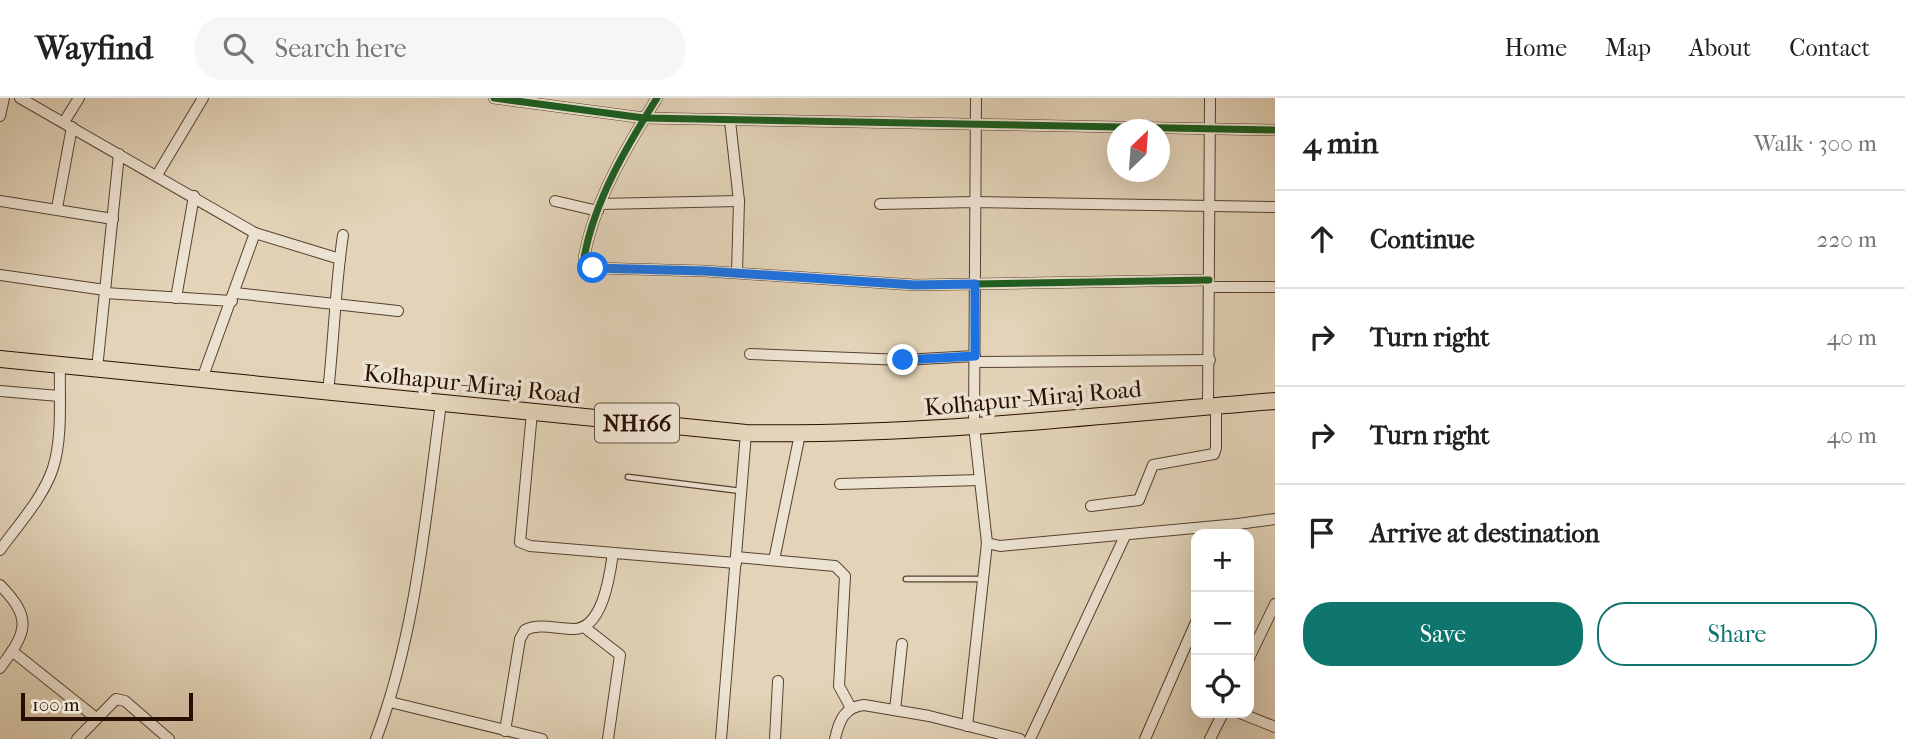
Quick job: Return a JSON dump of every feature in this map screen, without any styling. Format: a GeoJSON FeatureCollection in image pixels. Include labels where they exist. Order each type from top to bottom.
{"type":"FeatureCollection","features":[{"type":"Feature","properties":{"kind":"highway","name":"Kolhapur-Miraj Road"},"geometry":{"type":"LineString","coordinates":[[0,359],[746,433],[800,434],[974,426],[1275,401]]}},
{"type":"Feature","properties":{"kind":"street"},"geometry":{"type":"LineString","coordinates":[[0,116],[4,98]]}},
{"type":"Feature","properties":{"kind":"street"},"geometry":{"type":"LineString","coordinates":[[20,98],[255,233],[340,259]]}},
{"type":"Feature","properties":{"kind":"street"},"geometry":{"type":"LineString","coordinates":[[57,208],[68,125],[79,98]]}},
{"type":"Feature","properties":{"kind":"street"},"geometry":{"type":"LineString","coordinates":[[157,175],[203,98]]}},
{"type":"Feature","properties":{"kind":"street"},"geometry":{"type":"LineString","coordinates":[[494,98],[644,118],[1275,130]]}},
{"type":"Feature","properties":{"kind":"street"},"geometry":{"type":"LineString","coordinates":[[657,98],[644,118],[599,208],[584,258],[593,268],[737,273],[915,285],[1209,284],[1275,287]]}},
{"type":"Feature","properties":{"kind":"street"},"geometry":{"type":"LineString","coordinates":[[967,726],[987,543],[974,426],[976,98]]}},
{"type":"Feature","properties":{"kind":"street"},"geometry":{"type":"LineString","coordinates":[[1091,506],[1139,500],[1148,472],[1157,463],[1214,454],[1216,449],[1210,360],[1210,98]]}},
{"type":"Feature","properties":{"kind":"street"},"geometry":{"type":"LineString","coordinates":[[730,121],[739,201],[737,273]]}},
{"type":"Feature","properties":{"kind":"street"},"geometry":{"type":"LineString","coordinates":[[97,369],[120,154]]}},
{"type":"Feature","properties":{"kind":"street"},"geometry":{"type":"LineString","coordinates":[[176,298],[194,196]]}},
{"type":"Feature","properties":{"kind":"street"},"geometry":{"type":"LineString","coordinates":[[0,201],[113,219]]}},
{"type":"Feature","properties":{"kind":"street"},"geometry":{"type":"LineString","coordinates":[[555,201],[599,208],[739,201]]}},
{"type":"Feature","properties":{"kind":"street"},"geometry":{"type":"LineString","coordinates":[[880,204],[975,202],[1275,207]]}},
{"type":"Feature","properties":{"kind":"street"},"geometry":{"type":"LineString","coordinates":[[202,379],[255,233]]}},
{"type":"Feature","properties":{"kind":"street"},"geometry":{"type":"LineString","coordinates":[[328,392],[335,326],[334,304],[344,235]]}},
{"type":"Feature","properties":{"kind":"street"},"geometry":{"type":"LineString","coordinates":[[0,275],[105,291],[176,298],[233,297],[398,311]]}},
{"type":"Feature","properties":{"kind":"street"},"geometry":{"type":"LineString","coordinates":[[750,354],[814,359],[1210,360]]}},
{"type":"Feature","properties":{"kind":"street"},"geometry":{"type":"LineString","coordinates":[[0,550],[44,488],[53,467],[58,444],[60,365]]}},
{"type":"Feature","properties":{"kind":"street"},"geometry":{"type":"LineString","coordinates":[[0,391],[59,396]]}},
{"type":"Feature","properties":{"kind":"street"},"geometry":{"type":"LineString","coordinates":[[376,739],[390,702],[422,545],[441,403]]}},
{"type":"Feature","properties":{"kind":"street"},"geometry":{"type":"LineString","coordinates":[[532,412],[520,542],[530,546],[613,553],[774,560],[835,566],[845,576],[839,685],[851,708]]}},
{"type":"Feature","properties":{"kind":"street"},"geometry":{"type":"LineString","coordinates":[[721,739],[746,433]]}},
{"type":"Feature","properties":{"kind":"street"},"geometry":{"type":"LineString","coordinates":[[774,560],[800,434]]}},
{"type":"Feature","properties":{"kind":"street"},"geometry":{"type":"LineString","coordinates":[[840,484],[980,480]]}},
{"type":"Feature","properties":{"kind":"street"},"geometry":{"type":"LineString","coordinates":[[987,543],[1000,546],[1125,536],[1275,519]]}},
{"type":"Feature","properties":{"kind":"street"},"geometry":{"type":"LineString","coordinates":[[1236,529],[1238,524]]}},
{"type":"Feature","properties":{"kind":"street"},"geometry":{"type":"LineString","coordinates":[[1030,739],[1125,536]]}},
{"type":"Feature","properties":{"kind":"street"},"geometry":{"type":"LineString","coordinates":[[584,627],[606,596],[613,553]]}},
{"type":"Feature","properties":{"kind":"street"},"geometry":{"type":"LineString","coordinates":[[0,585],[23,613],[22,625],[12,651],[0,668]]}},
{"type":"Feature","properties":{"kind":"street"},"geometry":{"type":"LineString","coordinates":[[1250,655],[1275,604]]}},
{"type":"Feature","properties":{"kind":"street"},"geometry":{"type":"LineString","coordinates":[[505,731],[520,639],[525,630],[538,626],[584,627],[620,655],[608,739]]}},
{"type":"Feature","properties":{"kind":"street"},"geometry":{"type":"LineString","coordinates":[[1144,739],[1191,633]]}},
{"type":"Feature","properties":{"kind":"street"},"geometry":{"type":"LineString","coordinates":[[895,710],[902,645]]}},
{"type":"Feature","properties":{"kind":"street"},"geometry":{"type":"LineString","coordinates":[[12,651],[96,718]]}},
{"type":"Feature","properties":{"kind":"street"},"geometry":{"type":"LineString","coordinates":[[775,739],[778,681]]}},
{"type":"Feature","properties":{"kind":"street"},"geometry":{"type":"LineString","coordinates":[[77,739],[111,701],[120,699],[169,739]]}},
{"type":"Feature","properties":{"kind":"street"},"geometry":{"type":"LineString","coordinates":[[390,702],[542,739]]}},
{"type":"Feature","properties":{"kind":"street"},"geometry":{"type":"LineString","coordinates":[[835,739],[841,718],[851,708],[864,705],[1020,739]]}},
{"type":"Feature","properties":{"kind":"street"},"geometry":{"type":"LineString","coordinates":[[1210,739],[1220,718]]}},
{"type":"Feature","properties":{"kind":"street"},"geometry":{"type":"LineString","coordinates":[[1254,718],[1274,725]]}},
{"type":"Feature","properties":{"kind":"lane"},"geometry":{"type":"LineString","coordinates":[[628,477],[741,491]]}},
{"type":"Feature","properties":{"kind":"lane"},"geometry":{"type":"LineString","coordinates":[[906,579],[982,579]]}},
{"type":"Feature","properties":{"kind":"cycle path"},"geometry":{"type":"LineString","coordinates":[[494,98],[644,118],[1275,130]]}},
{"type":"Feature","properties":{"kind":"cycle path"},"geometry":{"type":"LineString","coordinates":[[657,98],[623,155],[595,216],[584,258],[593,268],[705,271],[915,285],[1209,280]]}},
{"type":"Feature","properties":{"kind":"route"},"geometry":{"type":"LineString","coordinates":[[593,268],[705,271],[915,285],[975,284],[975,356],[903,360]]}}]}
